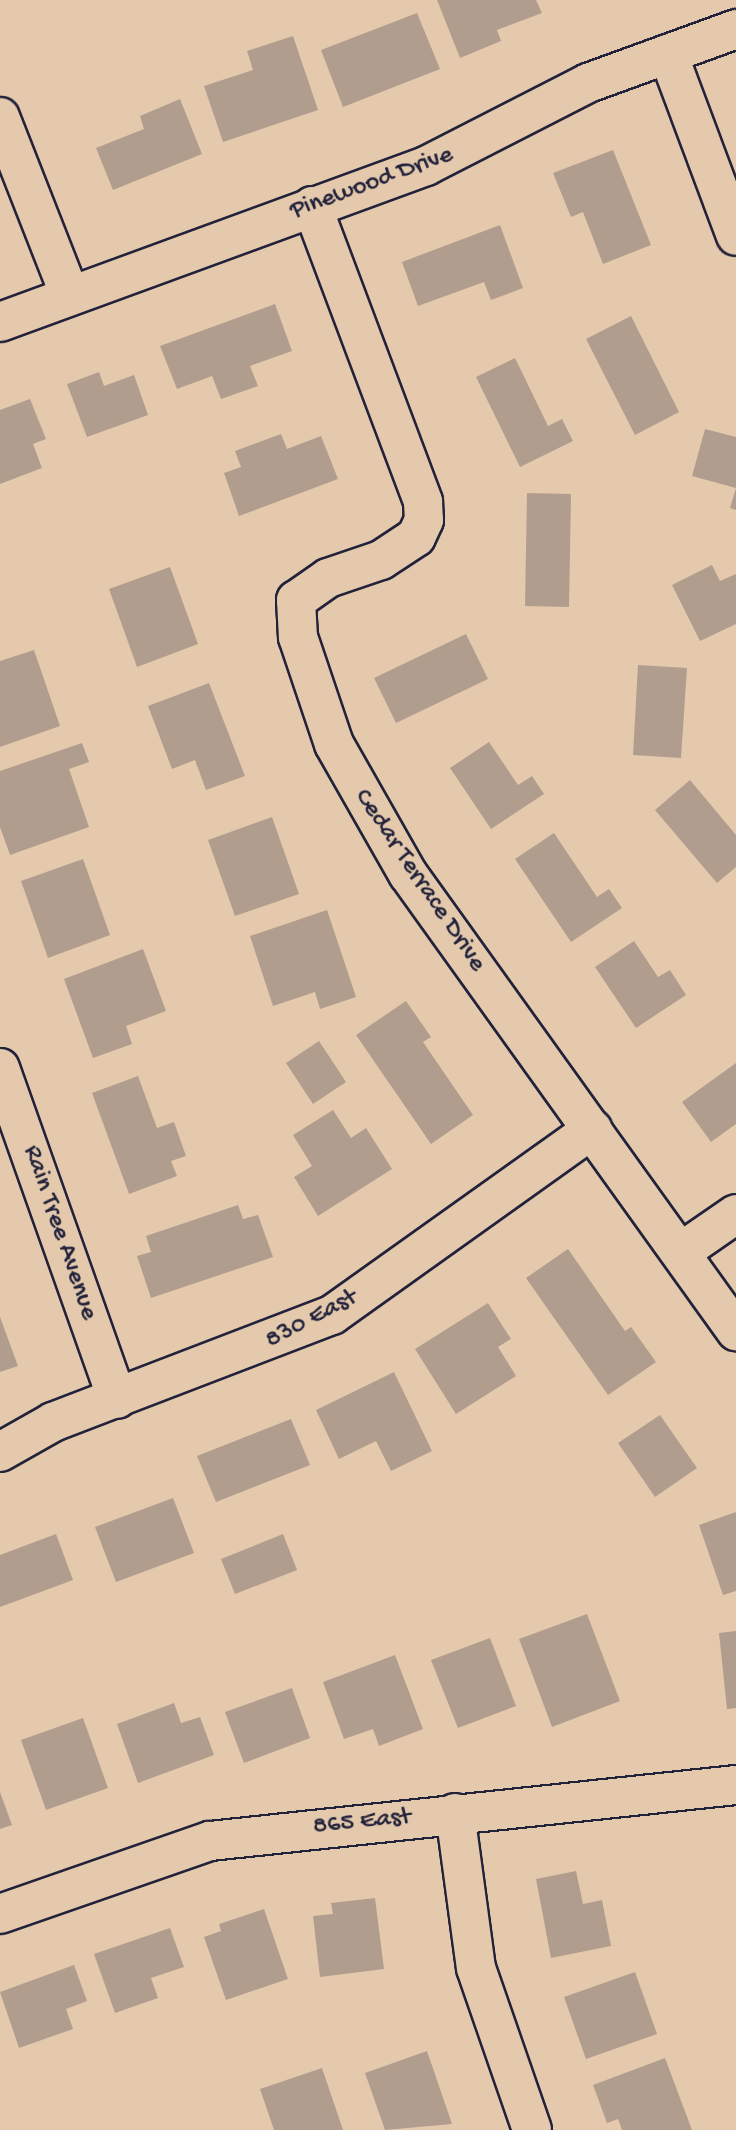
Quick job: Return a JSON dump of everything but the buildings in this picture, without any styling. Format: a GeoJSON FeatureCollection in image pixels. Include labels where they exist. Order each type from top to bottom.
{"type":"FeatureCollection","features":[{"type":"Feature","properties":{"kind":"street","name":"Pinewood Drive"},"geometry":{"type":"LineString","coordinates":[[0,322],[426,166],[588,83],[736,29]]}},
{"type":"Feature","properties":{"kind":"street"},"geometry":{"type":"LineString","coordinates":[[668,54],[736,236]]}},
{"type":"Feature","properties":{"kind":"street"},"geometry":{"type":"LineString","coordinates":[[0,117],[70,296]]}},
{"type":"Feature","properties":{"kind":"street","name":"Cedar Terrace Drive"},"geometry":{"type":"LineString","coordinates":[[312,206],[424,520],[416,537],[381,560],[307,590],[296,600],[298,638],[334,744],[363,803],[736,1331]]}},
{"type":"Feature","properties":{"kind":"street","name":"Rain Tree Avenue"},"geometry":{"type":"LineString","coordinates":[[0,1068],[117,1399]]}},
{"type":"Feature","properties":{"kind":"street","name":"830 East"},"geometry":{"type":"LineString","coordinates":[[0,1452],[53,1422],[332,1315],[593,1129]]}},
{"type":"Feature","properties":{"kind":"street"},"geometry":{"type":"LineString","coordinates":[[681,1252],[736,1214]]}},
{"type":"Feature","properties":{"kind":"street","name":"865 East"},"geometry":{"type":"LineString","coordinates":[[0,1914],[210,1841],[736,1785]]}},
{"type":"Feature","properties":{"kind":"street"},"geometry":{"type":"LineString","coordinates":[[455,1813],[476,1968],[532,2130]]}}]}
